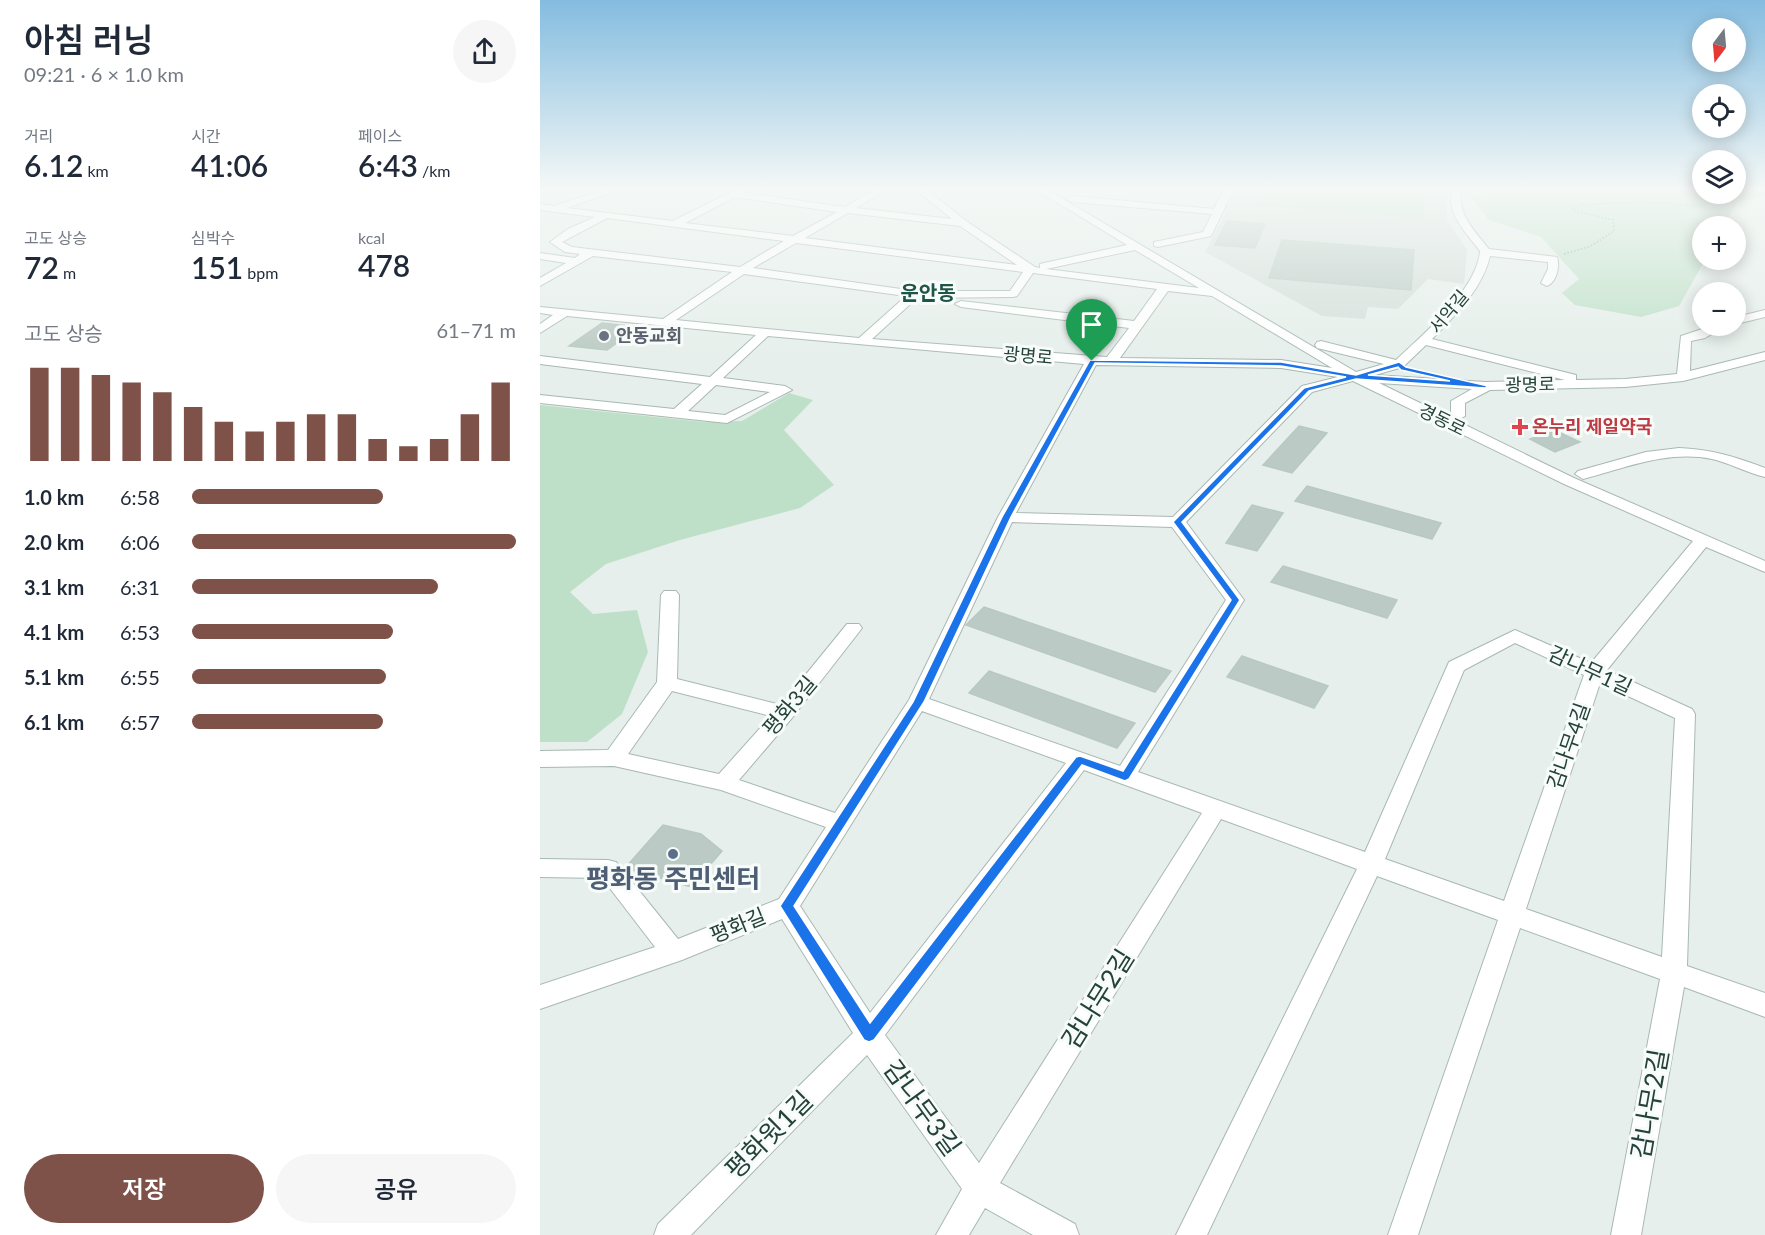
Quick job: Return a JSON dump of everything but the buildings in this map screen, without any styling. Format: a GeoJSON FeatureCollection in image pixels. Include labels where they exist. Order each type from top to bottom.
{"type":"FeatureCollection","features":[{"type":"Feature","properties":{"kind":"street"},"geometry":{"type":"LineString","coordinates":[[563,247],[569,250],[590,253],[742,270],[915,294],[945,302],[1137,325]]}},
{"type":"Feature","properties":{"kind":"street"},"geometry":{"type":"LineString","coordinates":[[664,323],[742,270],[782,247]]}},
{"type":"Feature","properties":{"kind":"street"},"geometry":{"type":"LineString","coordinates":[[847,247],[1219,294]]}},
{"type":"Feature","properties":{"kind":"street"},"geometry":{"type":"LineString","coordinates":[[997,247],[1031,269]]}},
{"type":"Feature","properties":{"kind":"street"},"geometry":{"type":"LineString","coordinates":[[862,342],[915,294],[1013,294],[1031,269],[1135,247]]}},
{"type":"Feature","properties":{"kind":"street","name":"경동로"},"geometry":{"type":"LineString","coordinates":[[1139,247],[1362,374],[1569,481],[1765,567]]}},
{"type":"Feature","properties":{"kind":"street","name":"경동로"},"geometry":{"type":"LineString","coordinates":[[1162,247],[1321,345],[1362,374],[1384,380],[1583,474],[1765,555]]}},
{"type":"Feature","properties":{"kind":"street"},"geometry":{"type":"LineString","coordinates":[[1481,247],[1485,252],[1553,259],[1547,283]]}},
{"type":"Feature","properties":{"kind":"street","name":"서악길"},"geometry":{"type":"LineString","coordinates":[[1177,522],[1307,389],[1399,364],[1454,312],[1482,269],[1485,252]]}},
{"type":"Feature","properties":{"kind":"street"},"geometry":{"type":"LineString","coordinates":[[540,284],[590,253]]}},
{"type":"Feature","properties":{"kind":"street"},"geometry":{"type":"LineString","coordinates":[[540,256],[575,261]]}},
{"type":"Feature","properties":{"kind":"street"},"geometry":{"type":"LineString","coordinates":[[1150,285],[1169,279],[1176,268]]}},
{"type":"Feature","properties":{"kind":"street","name":"평화길"},"geometry":{"type":"LineString","coordinates":[[540,997],[673,952],[787,906],[918,702],[1006,517],[1101,362],[1137,325],[1165,287]]}},
{"type":"Feature","properties":{"kind":"street","name":"광명로"},"geometry":{"type":"LineString","coordinates":[[540,310],[862,342],[1101,362],[1281,364],[1362,374]]}},
{"type":"Feature","properties":{"kind":"street"},"geometry":{"type":"LineString","coordinates":[[540,329],[564,313]]}},
{"type":"Feature","properties":{"kind":"street"},"geometry":{"type":"LineString","coordinates":[[1746,318],[1765,313]]}},
{"type":"Feature","properties":{"kind":"street"},"geometry":{"type":"LineString","coordinates":[[678,412],[765,333]]}},
{"type":"Feature","properties":{"kind":"street"},"geometry":{"type":"LineString","coordinates":[[1683,377],[1685,339],[1697,336]]}},
{"type":"Feature","properties":{"kind":"street","name":"서악길"},"geometry":{"type":"LineString","coordinates":[[1425,341],[1596,383]]}},
{"type":"Feature","properties":{"kind":"street"},"geometry":{"type":"LineString","coordinates":[[1321,345],[1399,364],[1403,368],[1425,374],[1488,386]]}},
{"type":"Feature","properties":{"kind":"street","name":"광명로"},"geometry":{"type":"LineString","coordinates":[[1384,380],[1488,386],[1596,383],[1683,377],[1765,356]]}},
{"type":"Feature","properties":{"kind":"street"},"geometry":{"type":"LineString","coordinates":[[540,360],[785,390],[727,419],[540,399]]}},
{"type":"Feature","properties":{"kind":"street"},"geometry":{"type":"LineString","coordinates":[[1458,416],[1458,401],[1488,386]]}},
{"type":"Feature","properties":{"kind":"street"},"geometry":{"type":"LineString","coordinates":[[1583,474],[1654,454],[1684,452],[1712,455],[1765,474]]}},
{"type":"Feature","properties":{"kind":"street"},"geometry":{"type":"LineString","coordinates":[[1006,517],[1177,522],[1235,600],[1125,776]]}},
{"type":"Feature","properties":{"kind":"street","name":"감나무4길"},"geometry":{"type":"LineString","coordinates":[[1513,915],[1594,673],[1703,540]]}},
{"type":"Feature","properties":{"kind":"street"},"geometry":{"type":"LineString","coordinates":[[614,758],[667,683],[670,595]]}},
{"type":"Feature","properties":{"kind":"street","name":"평화3길"},"geometry":{"type":"LineString","coordinates":[[724,783],[785,713],[853,628]]}},
{"type":"Feature","properties":{"kind":"street","name":"감나무1길"},"geometry":{"type":"LineString","coordinates":[[1371,864],[1456,666],[1515,636],[1685,714],[1674,972]]}},
{"type":"Feature","properties":{"kind":"street"},"geometry":{"type":"LineString","coordinates":[[667,683],[785,713]]}},
{"type":"Feature","properties":{"kind":"street"},"geometry":{"type":"LineString","coordinates":[[918,702],[1765,1005]]}},
{"type":"Feature","properties":{"kind":"street"},"geometry":{"type":"LineString","coordinates":[[540,759],[614,758],[724,783],[840,823]]}},
{"type":"Feature","properties":{"kind":"street"},"geometry":{"type":"LineString","coordinates":[[869,1035],[1080,760]]}},
{"type":"Feature","properties":{"kind":"street","name":"감나무2길"},"geometry":{"type":"LineString","coordinates":[[980,1189],[1216,809]]}},
{"type":"Feature","properties":{"kind":"street"},"geometry":{"type":"LineString","coordinates":[[1191,1235],[1371,864]]}},
{"type":"Feature","properties":{"kind":"street"},"geometry":{"type":"LineString","coordinates":[[540,868],[608,869],[673,952]]}},
{"type":"Feature","properties":{"kind":"street","name":"감나무3길"},"geometry":{"type":"LineString","coordinates":[[787,906],[869,1035],[980,1189],[1064,1235]]}},
{"type":"Feature","properties":{"kind":"street"},"geometry":{"type":"LineString","coordinates":[[1403,1235],[1513,915]]}},
{"type":"Feature","properties":{"kind":"street","name":"감나무2길"},"geometry":{"type":"LineString","coordinates":[[1626,1235],[1674,972]]}},
{"type":"Feature","properties":{"kind":"street","name":"평화윗1길"},"geometry":{"type":"LineString","coordinates":[[669,1235],[869,1035]]}},
{"type":"Feature","properties":{"kind":"street"},"geometry":{"type":"LineString","coordinates":[[951,1235],[980,1189]]}},
{"type":"Feature","properties":{"kind":"path"},"geometry":{"type":"LineString","coordinates":[[1547,257],[1575,254],[1589,247]]}},
{"type":"Feature","properties":{"kind":"shaded area"},"geometry":{"type":"Polygon","coordinates":[[[1208,247],[1465,247],[1467,250],[1464,284],[1428,279],[1398,309],[1368,307],[1365,319],[1322,316],[1205,252],[1208,247]]]}},
{"type":"Feature","properties":{"kind":"green space"},"geometry":{"type":"Polygon","coordinates":[[[1550,247],[1692,247],[1692,270],[1699,270],[1679,306],[1641,317],[1575,305],[1562,293],[1579,279],[1550,247]]]}},
{"type":"Feature","properties":{"kind":"green space"},"geometry":{"type":"Polygon","coordinates":[[[789,393],[813,400],[784,430],[834,485],[800,508],[680,540],[606,564],[570,592],[593,614],[637,610],[648,652],[622,714],[587,742],[540,742],[540,405],[704,422],[742,421],[789,393]]]}},
{"type":"Feature","properties":{"kind":"place","name":"안동교회"},"geometry":{"type":"Point","coordinates":[604,336]}},
{"type":"Feature","properties":{"kind":"place","name":"온누리 제일약국"},"geometry":{"type":"Point","coordinates":[1520,427]}},
{"type":"Feature","properties":{"kind":"place","name":"평화동 주민센터"},"geometry":{"type":"Point","coordinates":[673,854]}},
{"type":"Feature","properties":{"kind":"district","name":"운안동"},"geometry":{"type":"Point","coordinates":[928,293]}},
{"type":"Feature","properties":{"kind":"route"},"geometry":{"type":"LineString","coordinates":[[1092,361],[1006,517],[918,702],[787,906],[869,1035],[1080,760],[1125,776],[1235,600],[1177,522],[1307,389],[1356,377],[1485,386],[1425,374],[1403,368],[1399,364],[1356,377],[1281,364],[1092,361]]}}]}
